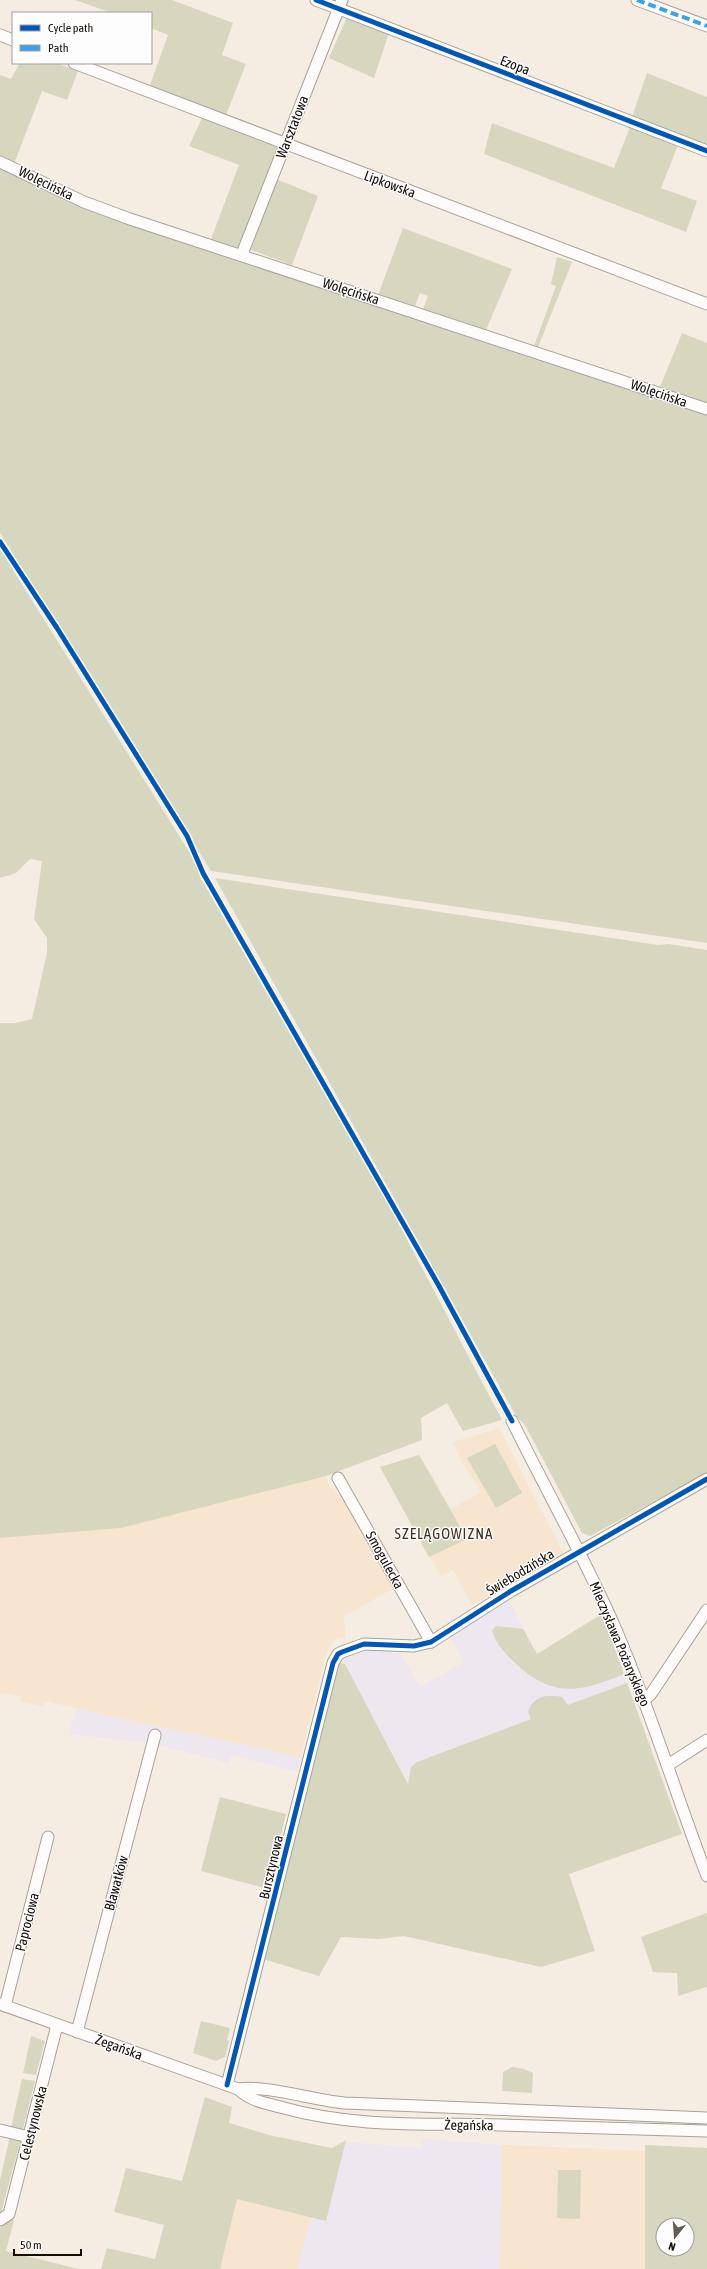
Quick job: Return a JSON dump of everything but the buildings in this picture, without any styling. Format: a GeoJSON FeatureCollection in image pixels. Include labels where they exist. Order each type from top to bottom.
{"type":"FeatureCollection","features":[{"type":"Feature","properties":{"kind":"street","name":"Ezopa"},"geometry":{"type":"LineString","coordinates":[[316,0],[340,4],[707,151]]}},
{"type":"Feature","properties":{"kind":"street"},"geometry":{"type":"LineString","coordinates":[[637,0],[707,26]]}},
{"type":"Feature","properties":{"kind":"street","name":"Warsztatowa"},"geometry":{"type":"LineString","coordinates":[[242,254],[340,4]]}},
{"type":"Feature","properties":{"kind":"street"},"geometry":{"type":"LineString","coordinates":[[0,35],[12,40]]}},
{"type":"Feature","properties":{"kind":"street","name":"Lipkowska"},"geometry":{"type":"LineString","coordinates":[[77,64],[707,304]]}},
{"type":"Feature","properties":{"kind":"street","name":"Wolęcińska"},"geometry":{"type":"LineString","coordinates":[[0,162],[84,202],[130,219],[242,254],[707,409]]}},
{"type":"Feature","properties":{"kind":"street","name":"Mieczysława Pożaryskiego"},"geometry":{"type":"LineString","coordinates":[[512,1421],[579,1551],[617,1632],[668,1764],[707,1876]]}},
{"type":"Feature","properties":{"kind":"street","name":"Smogulecka"},"geometry":{"type":"LineString","coordinates":[[338,1478],[431,1642]]}},
{"type":"Feature","properties":{"kind":"street","name":"Świebodzińska"},"geometry":{"type":"LineString","coordinates":[[338,1654],[364,1644],[414,1646],[431,1642],[511,1591],[707,1479]]}},
{"type":"Feature","properties":{"kind":"street"},"geometry":{"type":"LineString","coordinates":[[644,1700],[650,1694],[707,1610]]}},
{"type":"Feature","properties":{"kind":"street","name":"Bursztynowa"},"geometry":{"type":"LineString","coordinates":[[232,2087],[313,1742],[334,1663],[338,1654]]}},
{"type":"Feature","properties":{"kind":"street","name":"Bławatków"},"geometry":{"type":"LineString","coordinates":[[76,2032],[155,1735]]}},
{"type":"Feature","properties":{"kind":"street"},"geometry":{"type":"LineString","coordinates":[[668,1764],[707,1740]]}},
{"type":"Feature","properties":{"kind":"street","name":"Paprociowa"},"geometry":{"type":"LineString","coordinates":[[2,2005],[48,1837]]}},
{"type":"Feature","properties":{"kind":"street","name":"Żegańska"},"geometry":{"type":"LineString","coordinates":[[2,2005],[232,2087],[248,2098],[294,2111],[372,2123],[707,2131]]}},
{"type":"Feature","properties":{"kind":"street","name":"Celestynowska"},"geometry":{"type":"LineString","coordinates":[[2,2220],[9,2214],[58,2025]]}},
{"type":"Feature","properties":{"kind":"street","name":"Żegańska"},"geometry":{"type":"LineString","coordinates":[[232,2087],[251,2087],[322,2100],[345,2102],[707,2118]]}},
{"type":"Feature","properties":{"kind":"street"},"geometry":{"type":"LineString","coordinates":[[0,2130],[29,2137]]}},
{"type":"Feature","properties":{"kind":"shaded area"},"geometry":{"type":"Polygon","coordinates":[[[499,1428],[564,1554],[472,1605],[453,1570],[441,1576],[410,1522],[417,1456],[419,1455],[424,1462],[451,1509],[481,1492],[461,1461],[453,1442],[499,1428]]]}},
{"type":"Feature","properties":{"kind":"shaded area"},"geometry":{"type":"Polygon","coordinates":[[[326,1476],[329,1485],[337,1493],[345,1497],[396,1587],[344,1616],[345,1637],[336,1638],[327,1651],[300,1757],[200,1735],[201,1733],[198,1732],[197,1735],[45,1701],[43,1706],[21,1702],[20,1696],[0,1692],[0,1538],[121,1528],[326,1476]]]}},
{"type":"Feature","properties":{"kind":"shaded area"},"geometry":{"type":"Polygon","coordinates":[[[508,1599],[537,1654],[602,1614],[627,1683],[417,1762],[409,1784],[345,1664],[339,1663],[347,1655],[379,1649],[396,1653],[399,1651],[420,1687],[464,1662],[451,1638],[508,1599]]]}},
{"type":"Feature","properties":{"kind":"shaded area"},"geometry":{"type":"Polygon","coordinates":[[[76,1708],[197,1735],[198,1732],[201,1733],[201,1735],[300,1757],[297,1772],[231,1755],[229,1763],[149,1743],[69,1734],[76,1708]]]}},
{"type":"Feature","properties":{"kind":"shaded area"},"geometry":{"type":"Polygon","coordinates":[[[422,2139],[502,2145],[707,2154],[707,2269],[297,2269],[311,2217],[326,2220],[345,2142],[422,2148],[422,2139]]]}},
{"type":"Feature","properties":{"kind":"shaded area"},"geometry":{"type":"Polygon","coordinates":[[[502,2145],[651,2151],[645,2170],[645,2269],[500,2269],[502,2145]]]}},
{"type":"Feature","properties":{"kind":"shaded area"},"geometry":{"type":"Polygon","coordinates":[[[237,2199],[311,2217],[297,2269],[220,2269],[237,2199]]]}},
{"type":"Feature","properties":{"kind":"green space"},"geometry":{"type":"Polygon","coordinates":[[[75,0],[172,0],[233,23],[222,55],[246,64],[226,115],[150,85],[168,35],[152,28],[152,12],[109,12],[75,0]]]}},
{"type":"Feature","properties":{"kind":"green space"},"geometry":{"type":"Polygon","coordinates":[[[347,17],[389,33],[374,78],[329,58],[347,17]]]}},
{"type":"Feature","properties":{"kind":"green space"},"geometry":{"type":"Polygon","coordinates":[[[19,64],[59,64],[78,71],[67,100],[42,91],[14,164],[0,157],[0,75],[11,79],[19,64]]]}},
{"type":"Feature","properties":{"kind":"green space"},"geometry":{"type":"Polygon","coordinates":[[[647,73],[707,97],[707,144],[632,117],[647,73]]]}},
{"type":"Feature","properties":{"kind":"green space"},"geometry":{"type":"Polygon","coordinates":[[[202,118],[279,148],[239,249],[211,239],[239,165],[189,146],[202,118]]]}},
{"type":"Feature","properties":{"kind":"green space"},"geometry":{"type":"Polygon","coordinates":[[[492,123],[614,168],[630,127],[678,145],[661,188],[697,201],[686,232],[484,154],[492,123]]]}},
{"type":"Feature","properties":{"kind":"green space"},"geometry":{"type":"Polygon","coordinates":[[[0,165],[399,314],[707,411],[707,943],[211,871],[0,533],[0,165]]]}},
{"type":"Feature","properties":{"kind":"green space"},"geometry":{"type":"Polygon","coordinates":[[[276,179],[318,196],[292,265],[251,250],[276,179]]]}},
{"type":"Feature","properties":{"kind":"green space"},"geometry":{"type":"Polygon","coordinates":[[[403,228],[512,269],[486,330],[423,309],[428,296],[420,293],[415,306],[378,295],[403,228]]]}},
{"type":"Feature","properties":{"kind":"green space"},"geometry":{"type":"Polygon","coordinates":[[[557,257],[572,262],[538,347],[534,346],[556,286],[551,284],[557,257]]]}},
{"type":"Feature","properties":{"kind":"green space"},"geometry":{"type":"Polygon","coordinates":[[[682,333],[707,343],[707,404],[660,387],[682,333]]]}},
{"type":"Feature","properties":{"kind":"green space"},"geometry":{"type":"Polygon","coordinates":[[[0,549],[198,866],[200,877],[392,1211],[502,1420],[463,1431],[447,1403],[421,1418],[422,1440],[326,1476],[121,1528],[0,1538],[0,1023],[15,1023],[32,1019],[47,953],[47,938],[34,919],[42,861],[30,859],[16,873],[0,878],[0,549]]]}},
{"type":"Feature","properties":{"kind":"green space"},"geometry":{"type":"Polygon","coordinates":[[[215,878],[658,945],[668,944],[707,950],[707,1473],[590,1536],[582,1533],[525,1425],[516,1416],[215,878]]]}},
{"type":"Feature","properties":{"kind":"green space"},"geometry":{"type":"Polygon","coordinates":[[[495,1444],[522,1493],[496,1508],[467,1458],[495,1444]]]}},
{"type":"Feature","properties":{"kind":"green space"},"geometry":{"type":"Polygon","coordinates":[[[419,1455],[467,1539],[429,1557],[380,1467],[419,1455]]]}},
{"type":"Feature","properties":{"kind":"green space"},"geometry":{"type":"Polygon","coordinates":[[[602,1614],[624,1674],[593,1685],[579,1688],[566,1689],[553,1687],[540,1682],[528,1674],[504,1651],[495,1639],[492,1630],[496,1626],[523,1629],[537,1654],[602,1614]]]}},
{"type":"Feature","properties":{"kind":"green space"},"geometry":{"type":"Polygon","coordinates":[[[339,1663],[345,1664],[408,1784],[411,1767],[417,1762],[531,1719],[528,1712],[530,1707],[533,1702],[541,1697],[562,1697],[568,1705],[627,1683],[682,1834],[569,1874],[595,1951],[541,1967],[404,1936],[379,1939],[341,1937],[319,1976],[263,1959],[339,1663]]]}},
{"type":"Feature","properties":{"kind":"green space"},"geometry":{"type":"Polygon","coordinates":[[[220,1797],[286,1814],[268,1889],[201,1871],[220,1797]]]}},
{"type":"Feature","properties":{"kind":"green space"},"geometry":{"type":"Polygon","coordinates":[[[707,1913],[707,1987],[678,1996],[677,1973],[653,1972],[641,1937],[707,1913]]]}},
{"type":"Feature","properties":{"kind":"green space"},"geometry":{"type":"Polygon","coordinates":[[[201,2021],[230,2028],[227,2040],[229,2041],[225,2057],[216,2061],[193,2053],[201,2021]]]}},
{"type":"Feature","properties":{"kind":"green space"},"geometry":{"type":"Polygon","coordinates":[[[31,2036],[45,2041],[36,2075],[23,2073],[31,2036]]]}},
{"type":"Feature","properties":{"kind":"green space"},"geometry":{"type":"Polygon","coordinates":[[[512,2067],[524,2069],[533,2073],[532,2093],[502,2091],[503,2072],[512,2067]]]}},
{"type":"Feature","properties":{"kind":"green space"},"geometry":{"type":"Polygon","coordinates":[[[22,2079],[35,2081],[23,2129],[11,2128],[22,2079]]]}},
{"type":"Feature","properties":{"kind":"green space"},"geometry":{"type":"Polygon","coordinates":[[[205,2097],[232,2107],[229,2123],[269,2135],[332,2148],[346,2140],[326,2221],[237,2199],[220,2269],[101,2269],[107,2248],[155,2259],[164,2225],[114,2212],[126,2168],[182,2181],[205,2097]]]}},
{"type":"Feature","properties":{"kind":"green space"},"geometry":{"type":"Polygon","coordinates":[[[10,2136],[21,2138],[0,2217],[0,2180],[10,2136]]]}},
{"type":"Feature","properties":{"kind":"green space"},"geometry":{"type":"Polygon","coordinates":[[[645,2145],[707,2148],[707,2269],[645,2269],[645,2145]]]}},
{"type":"Feature","properties":{"kind":"green space"},"geometry":{"type":"Polygon","coordinates":[[[558,2170],[581,2170],[580,2219],[557,2218],[558,2170]]]}},
{"type":"Feature","properties":{"kind":"green space"},"geometry":{"type":"Polygon","coordinates":[[[9,2218],[14,2220],[6,2251],[79,2269],[0,2269],[0,2228],[9,2218]]]}},
{"type":"Feature","properties":{"kind":"marked path"},"geometry":{"type":"LineString","coordinates":[[637,0],[707,26]]}},
{"type":"Feature","properties":{"kind":"cycle path"},"geometry":{"type":"LineString","coordinates":[[316,0],[707,151]]}},
{"type":"Feature","properties":{"kind":"cycle path"},"geometry":{"type":"LineString","coordinates":[[0,542],[57,628],[187,836],[203,873],[439,1286],[512,1421]]}},
{"type":"Feature","properties":{"kind":"cycle path"},"geometry":{"type":"LineString","coordinates":[[227,2085],[333,1663],[338,1654],[364,1644],[414,1646],[431,1642],[511,1591],[707,1479]]}},
{"type":"Feature","properties":{"kind":"district","name":"SZELĄGOWIZNA"},"geometry":{"type":"Point","coordinates":[444,1534]}}]}
